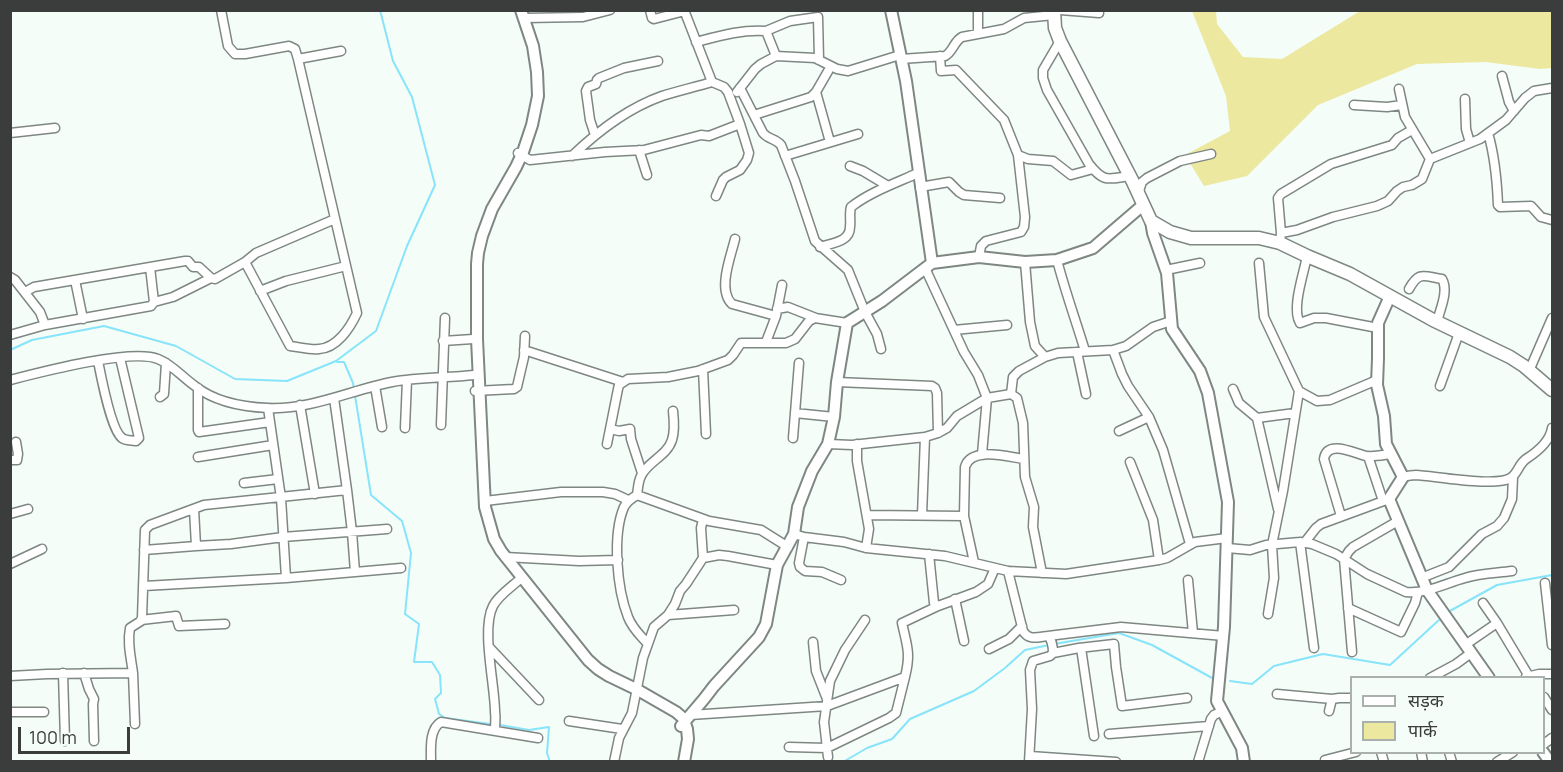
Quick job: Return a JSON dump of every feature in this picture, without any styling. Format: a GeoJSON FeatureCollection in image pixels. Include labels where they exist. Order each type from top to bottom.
{"type":"FeatureCollection","features":[{"type":"Feature","properties":{"kind":"main road"},"geometry":{"type":"LineString","coordinates":[[1056,12],[1055,28],[1060,41],[1151,221],[1170,232],[1191,238],[1280,238],[1307,256],[1350,274],[1437,322],[1510,357],[1552,390]]}},
{"type":"Feature","properties":{"kind":"street"},"geometry":{"type":"LineString","coordinates":[[220,10],[228,46],[235,54],[289,46],[295,49],[357,313],[343,336],[327,348],[318,350],[290,346],[245,262]]}},
{"type":"Feature","properties":{"kind":"street"},"geometry":{"type":"LineString","coordinates":[[610,10],[579,14],[521,13],[533,72],[534,96],[520,155],[492,209],[478,253],[477,391],[481,508],[490,540],[498,554],[585,663],[601,676],[636,691]]}},
{"type":"Feature","properties":{"kind":"street"},"geometry":{"type":"LineString","coordinates":[[650,10],[654,19],[685,11],[712,82]]}},
{"type":"Feature","properties":{"kind":"street"},"geometry":{"type":"LineString","coordinates":[[891,10],[906,81],[928,266],[954,330],[978,375],[987,398],[982,454]]}},
{"type":"Feature","properties":{"kind":"street"},"geometry":{"type":"LineString","coordinates":[[978,10],[978,34]]}},
{"type":"Feature","properties":{"kind":"street"},"geometry":{"type":"LineString","coordinates":[[730,99],[755,69],[776,57],[815,58],[848,71],[901,57],[948,54],[958,39],[962,37],[1004,29],[1024,18],[1056,12],[1099,13]]}},
{"type":"Feature","properties":{"kind":"street"},"geometry":{"type":"LineString","coordinates":[[696,42],[724,35],[757,30],[766,31],[790,21],[818,14],[819,60]]}},
{"type":"Feature","properties":{"kind":"street"},"geometry":{"type":"LineString","coordinates":[[766,31],[776,57]]}},
{"type":"Feature","properties":{"kind":"street"},"geometry":{"type":"LineString","coordinates":[[1060,41],[1043,70],[1047,90],[1093,169],[1102,178],[1130,176]]}},
{"type":"Feature","properties":{"kind":"street"},"geometry":{"type":"LineString","coordinates":[[298,59],[341,51]]}},
{"type":"Feature","properties":{"kind":"street"},"geometry":{"type":"LineString","coordinates":[[940,56],[941,71],[956,70],[1004,120],[1018,155],[1025,217],[1024,227],[1021,232],[986,241],[981,246],[979,257]]}},
{"type":"Feature","properties":{"kind":"street"},"geometry":{"type":"LineString","coordinates":[[595,135],[590,120],[586,91],[588,87],[596,84],[599,78],[624,68],[658,61]]}},
{"type":"Feature","properties":{"kind":"street"},"geometry":{"type":"LineString","coordinates":[[754,115],[811,97],[831,66]]}},
{"type":"Feature","properties":{"kind":"street"},"geometry":{"type":"LineString","coordinates":[[1502,76],[1509,102],[1514,111]]}},
{"type":"Feature","properties":{"kind":"street"},"geometry":{"type":"LineString","coordinates":[[572,156],[595,135],[645,103],[661,96],[712,82],[724,87],[728,92],[748,148],[747,160],[740,170],[726,177],[716,196]]}},
{"type":"Feature","properties":{"kind":"street"},"geometry":{"type":"LineString","coordinates":[[740,88],[763,134],[777,140],[781,145],[815,241],[848,270],[865,312],[877,334],[881,349]]}},
{"type":"Feature","properties":{"kind":"street"},"geometry":{"type":"LineString","coordinates":[[1412,130],[1398,138],[1392,145],[1331,164],[1281,194],[1278,198],[1280,238],[1333,217],[1388,201],[1403,187],[1422,179],[1430,159],[1488,133],[1506,120],[1534,91],[1552,88]]}},
{"type":"Feature","properties":{"kind":"street"},"geometry":{"type":"LineString","coordinates":[[1399,89],[1405,117],[1430,159]]}},
{"type":"Feature","properties":{"kind":"street"},"geometry":{"type":"LineString","coordinates":[[816,92],[830,142]]}},
{"type":"Feature","properties":{"kind":"street"},"geometry":{"type":"LineString","coordinates":[[1464,99],[1466,129],[1470,143]]}},
{"type":"Feature","properties":{"kind":"street"},"geometry":{"type":"LineString","coordinates":[[1354,105],[1387,107],[1402,105]]}},
{"type":"Feature","properties":{"kind":"street"},"geometry":{"type":"LineString","coordinates":[[520,155],[530,160],[644,150],[701,135],[709,136],[740,124]]}},
{"type":"Feature","properties":{"kind":"street"},"geometry":{"type":"LineString","coordinates":[[10,133],[55,128]]}},
{"type":"Feature","properties":{"kind":"street"},"geometry":{"type":"LineString","coordinates":[[1488,133],[1497,178],[1498,205],[1500,207],[1531,206],[1541,217],[1552,220]]}},
{"type":"Feature","properties":{"kind":"street"},"geometry":{"type":"LineString","coordinates":[[785,156],[858,134]]}},
{"type":"Feature","properties":{"kind":"street"},"geometry":{"type":"LineString","coordinates":[[639,150],[646,175]]}},
{"type":"Feature","properties":{"kind":"street"},"geometry":{"type":"LineString","coordinates":[[735,239],[724,282],[728,300],[732,304],[776,312],[789,307],[817,318],[847,323],[882,301],[928,266],[979,257],[1025,262],[1057,260],[1093,248],[1141,200],[1142,182],[1147,178],[1180,161],[1211,154]]}},
{"type":"Feature","properties":{"kind":"street"},"geometry":{"type":"LineString","coordinates":[[520,155],[488,207],[473,253],[474,375],[485,507],[494,538],[505,557],[588,660],[598,669],[674,715],[679,721],[827,703],[905,677]]}},
{"type":"Feature","properties":{"kind":"street"},"geometry":{"type":"LineString","coordinates":[[1018,155],[1028,159],[1053,161],[1071,175],[1093,169]]}},
{"type":"Feature","properties":{"kind":"street"},"geometry":{"type":"LineString","coordinates":[[850,166],[888,186]]}},
{"type":"Feature","properties":{"kind":"street"},"geometry":{"type":"LineString","coordinates":[[820,247],[844,239],[848,235],[851,207],[888,186],[918,173]]}},
{"type":"Feature","properties":{"kind":"street"},"geometry":{"type":"LineString","coordinates":[[920,187],[949,182],[964,195],[1000,198]]}},
{"type":"Feature","properties":{"kind":"street"},"geometry":{"type":"LineString","coordinates":[[10,335],[45,325],[147,308],[154,302],[173,297],[211,278],[219,278],[256,253],[335,219]]}},
{"type":"Feature","properties":{"kind":"street"},"geometry":{"type":"LineString","coordinates":[[1151,221],[1166,270],[1172,328],[1200,371],[1208,393],[1228,502],[1224,636],[1217,701],[1242,748],[1244,762]]}},
{"type":"Feature","properties":{"kind":"street"},"geometry":{"type":"LineString","coordinates":[[1307,256],[1297,306],[1298,321],[1300,323],[1314,318],[1326,318],[1378,328]]}},
{"type":"Feature","properties":{"kind":"street"},"geometry":{"type":"LineString","coordinates":[[1057,260],[1064,289],[1074,315],[1086,394]]}},
{"type":"Feature","properties":{"kind":"street"},"geometry":{"type":"LineString","coordinates":[[25,292],[34,287],[188,261],[193,267],[199,267],[211,278]]}},
{"type":"Feature","properties":{"kind":"street"},"geometry":{"type":"LineString","coordinates":[[1025,262],[1030,322],[1035,346],[1045,357]]}},
{"type":"Feature","properties":{"kind":"street"},"geometry":{"type":"LineString","coordinates":[[1166,270],[1200,263]]}},
{"type":"Feature","properties":{"kind":"street"},"geometry":{"type":"LineString","coordinates":[[1259,263],[1264,317],[1299,391],[1272,545],[1274,578],[1268,614]]}},
{"type":"Feature","properties":{"kind":"street"},"geometry":{"type":"LineString","coordinates":[[260,291],[286,281],[346,266]]}},
{"type":"Feature","properties":{"kind":"street"},"geometry":{"type":"LineString","coordinates":[[150,267],[154,302]]}},
{"type":"Feature","properties":{"kind":"street"},"geometry":{"type":"LineString","coordinates":[[1408,289],[1414,279],[1420,276],[1442,279],[1445,284],[1437,322]]}},
{"type":"Feature","properties":{"kind":"street"},"geometry":{"type":"LineString","coordinates":[[10,277],[15,280],[40,312],[45,325]]}},
{"type":"Feature","properties":{"kind":"street"},"geometry":{"type":"LineString","coordinates":[[75,280],[83,318]]}},
{"type":"Feature","properties":{"kind":"street"},"geometry":{"type":"LineString","coordinates":[[766,342],[782,285]]}},
{"type":"Feature","properties":{"kind":"street"},"geometry":{"type":"LineString","coordinates":[[1390,296],[1378,323],[1377,385],[1384,416],[1386,444],[1403,477]]}},
{"type":"Feature","properties":{"kind":"street"},"geometry":{"type":"LineString","coordinates":[[441,425],[445,318]]}},
{"type":"Feature","properties":{"kind":"street"},"geometry":{"type":"LineString","coordinates":[[607,444],[618,389],[628,379],[668,377],[703,369],[728,360],[741,343],[786,343],[795,339],[809,321],[817,318]]}},
{"type":"Feature","properties":{"kind":"street"},"geometry":{"type":"LineString","coordinates":[[1529,370],[1552,318]]}},
{"type":"Feature","properties":{"kind":"street"},"geometry":{"type":"LineString","coordinates":[[1011,394],[1013,377],[1019,371],[1045,357],[1058,353],[1113,350],[1132,343],[1153,327],[1171,321]]}},
{"type":"Feature","properties":{"kind":"street"},"geometry":{"type":"LineString","coordinates":[[841,580],[822,572],[805,571],[800,567],[798,507],[812,471],[828,444],[847,323]]}},
{"type":"Feature","properties":{"kind":"street"},"geometry":{"type":"LineString","coordinates":[[954,330],[1007,325]]}},
{"type":"Feature","properties":{"kind":"street"},"geometry":{"type":"LineString","coordinates":[[1440,386],[1459,333]]}},
{"type":"Feature","properties":{"kind":"street"},"geometry":{"type":"LineString","coordinates":[[477,391],[514,390],[517,387],[524,357],[525,336]]}},
{"type":"Feature","properties":{"kind":"street"},"geometry":{"type":"LineString","coordinates":[[443,341],[473,339]]}},
{"type":"Feature","properties":{"kind":"street"},"geometry":{"type":"LineString","coordinates":[[524,350],[623,382]]}},
{"type":"Feature","properties":{"kind":"street"},"geometry":{"type":"LineString","coordinates":[[1113,350],[1128,386],[1149,417],[1163,450],[1190,544]]}},
{"type":"Feature","properties":{"kind":"street"},"geometry":{"type":"LineString","coordinates":[[10,380],[46,370],[144,356],[166,363],[212,396],[228,402],[268,408],[300,405],[407,380],[474,375]]}},
{"type":"Feature","properties":{"kind":"street"},"geometry":{"type":"LineString","coordinates":[[98,361],[116,431],[125,440],[136,441],[139,438],[120,358]]}},
{"type":"Feature","properties":{"kind":"street"},"geometry":{"type":"LineString","coordinates":[[160,397],[164,394],[166,363]]}},
{"type":"Feature","properties":{"kind":"street"},"geometry":{"type":"LineString","coordinates":[[793,438],[799,363]]}},
{"type":"Feature","properties":{"kind":"street"},"geometry":{"type":"LineString","coordinates":[[703,369],[706,434]]}},
{"type":"Feature","properties":{"kind":"street"},"geometry":{"type":"LineString","coordinates":[[405,428],[407,380]]}},
{"type":"Feature","properties":{"kind":"street"},"geometry":{"type":"LineString","coordinates":[[1299,391],[1317,401],[1330,400],[1377,380]]}},
{"type":"Feature","properties":{"kind":"street"},"geometry":{"type":"LineString","coordinates":[[837,382],[936,388],[938,433]]}},
{"type":"Feature","properties":{"kind":"street"},"geometry":{"type":"LineString","coordinates":[[375,386],[382,427]]}},
{"type":"Feature","properties":{"kind":"street"},"geometry":{"type":"LineString","coordinates":[[198,388],[199,432],[270,422]]}},
{"type":"Feature","properties":{"kind":"street"},"geometry":{"type":"LineString","coordinates":[[1233,389],[1239,403],[1257,418],[1278,512]]}},
{"type":"Feature","properties":{"kind":"street"},"geometry":{"type":"LineString","coordinates":[[828,444],[857,444],[925,437],[947,428],[957,416],[987,398],[1011,394],[1017,398],[1023,423],[1027,484],[1034,507],[1033,527],[1042,573]]}},
{"type":"Feature","properties":{"kind":"street"},"geometry":{"type":"LineString","coordinates":[[334,398],[347,490],[355,572]]}},
{"type":"Feature","properties":{"kind":"street"},"geometry":{"type":"LineString","coordinates":[[300,405],[315,494]]}},
{"type":"Feature","properties":{"kind":"street"},"geometry":{"type":"LineString","coordinates":[[268,408],[281,498],[286,578]]}},
{"type":"Feature","properties":{"kind":"street"},"geometry":{"type":"LineString","coordinates":[[637,495],[642,473],[661,456],[672,441],[673,411]]}},
{"type":"Feature","properties":{"kind":"street"},"geometry":{"type":"LineString","coordinates":[[795,413],[834,417]]}},
{"type":"Feature","properties":{"kind":"street"},"geometry":{"type":"LineString","coordinates":[[1257,418],[1295,413]]}},
{"type":"Feature","properties":{"kind":"street"},"geometry":{"type":"LineString","coordinates":[[1119,431],[1149,417]]}},
{"type":"Feature","properties":{"kind":"street"},"geometry":{"type":"LineString","coordinates":[[610,429],[620,431],[630,429],[642,473]]}},
{"type":"Feature","properties":{"kind":"street"},"geometry":{"type":"LineString","coordinates":[[1421,578],[1449,567],[1482,534],[1497,526],[1504,518],[1512,499],[1513,477],[1521,462],[1534,454],[1552,433],[1552,429]]}},
{"type":"Feature","properties":{"kind":"street"},"geometry":{"type":"LineString","coordinates":[[922,515],[925,437]]}},
{"type":"Feature","properties":{"kind":"street"},"geometry":{"type":"LineString","coordinates":[[10,460],[17,460],[16,442]]}},
{"type":"Feature","properties":{"kind":"street"},"geometry":{"type":"LineString","coordinates":[[857,444],[858,469],[869,529],[866,549]]}},
{"type":"Feature","properties":{"kind":"street"},"geometry":{"type":"LineString","coordinates":[[198,457],[273,445]]}},
{"type":"Feature","properties":{"kind":"street"},"geometry":{"type":"LineString","coordinates":[[1341,516],[1324,459],[1325,454],[1340,448],[1368,456],[1391,454]]}},
{"type":"Feature","properties":{"kind":"street"},"geometry":{"type":"LineString","coordinates":[[974,562],[964,516],[965,467],[969,459],[982,454],[1024,459]]}},
{"type":"Feature","properties":{"kind":"street"},"geometry":{"type":"LineString","coordinates":[[1368,456],[1421,578],[1422,591],[1488,676]]}},
{"type":"Feature","properties":{"kind":"street"},"geometry":{"type":"LineString","coordinates":[[1130,462],[1153,520],[1159,560]]}},
{"type":"Feature","properties":{"kind":"street"},"geometry":{"type":"LineString","coordinates":[[1314,648],[1303,542],[1316,528],[1341,516],[1386,500],[1403,477],[1414,475],[1494,482],[1513,477]]}},
{"type":"Feature","properties":{"kind":"street"},"geometry":{"type":"LineString","coordinates":[[244,483],[278,479]]}},
{"type":"Feature","properties":{"kind":"street"},"geometry":{"type":"LineString","coordinates":[[141,620],[145,530],[150,525],[204,505],[347,490]]}},
{"type":"Feature","properties":{"kind":"street"},"geometry":{"type":"LineString","coordinates":[[485,501],[561,492],[603,492],[628,500]]}},
{"type":"Feature","properties":{"kind":"street"},"geometry":{"type":"LineString","coordinates":[[647,643],[633,627],[621,598],[618,539],[624,508],[628,500],[637,495],[703,519],[761,530],[788,547]]}},
{"type":"Feature","properties":{"kind":"street"},"geometry":{"type":"LineString","coordinates":[[10,514],[28,509]]}},
{"type":"Feature","properties":{"kind":"street"},"geometry":{"type":"LineString","coordinates":[[194,509],[196,546]]}},
{"type":"Feature","properties":{"kind":"street"},"geometry":{"type":"LineString","coordinates":[[867,515],[964,516]]}},
{"type":"Feature","properties":{"kind":"street"},"geometry":{"type":"LineString","coordinates":[[614,762],[622,729],[632,713],[647,643],[654,627],[668,615],[680,591],[703,558],[701,528],[703,519]]}},
{"type":"Feature","properties":{"kind":"street"},"geometry":{"type":"LineString","coordinates":[[1352,652],[1344,560],[1349,550],[1398,522]]}},
{"type":"Feature","properties":{"kind":"street"},"geometry":{"type":"LineString","coordinates":[[144,550],[387,529]]}},
{"type":"Feature","properties":{"kind":"street"},"geometry":{"type":"LineString","coordinates":[[678,762],[685,721],[759,637],[766,624],[777,565],[788,547],[799,536]]}},
{"type":"Feature","properties":{"kind":"street"},"geometry":{"type":"LineString","coordinates":[[799,536],[844,542],[866,549],[945,556],[1008,571],[1066,574],[1159,560],[1167,558],[1190,544],[1209,539],[1250,550],[1303,542],[1336,554],[1367,574],[1406,592],[1422,591],[1468,577],[1512,571]]}},
{"type":"Feature","properties":{"kind":"street"},"geometry":{"type":"LineString","coordinates":[[10,564],[42,549]]}},
{"type":"Feature","properties":{"kind":"street"},"geometry":{"type":"LineString","coordinates":[[929,554],[934,603],[938,606]]}},
{"type":"Feature","properties":{"kind":"street"},"geometry":{"type":"LineString","coordinates":[[703,558],[719,555],[777,565]]}},
{"type":"Feature","properties":{"kind":"street"},"geometry":{"type":"LineString","coordinates":[[505,557],[579,561],[618,560]]}},
{"type":"Feature","properties":{"kind":"street"},"geometry":{"type":"LineString","coordinates":[[144,586],[286,578],[401,568]]}},
{"type":"Feature","properties":{"kind":"street"},"geometry":{"type":"LineString","coordinates":[[789,747],[827,752],[896,713],[909,660],[902,623],[976,592],[988,584],[995,568]]}},
{"type":"Feature","properties":{"kind":"street"},"geometry":{"type":"LineString","coordinates":[[1008,571],[1026,636],[1051,646],[1082,648],[1114,644],[1122,706],[1187,698]]}},
{"type":"Feature","properties":{"kind":"street"},"geometry":{"type":"LineString","coordinates":[[495,730],[489,647],[490,615],[493,606],[519,580]]}},
{"type":"Feature","properties":{"kind":"street"},"geometry":{"type":"LineString","coordinates":[[1188,580],[1193,633]]}},
{"type":"Feature","properties":{"kind":"street"},"geometry":{"type":"LineString","coordinates":[[1545,583],[1551,617],[1552,645]]}},
{"type":"Feature","properties":{"kind":"street"},"geometry":{"type":"LineString","coordinates":[[1348,608],[1401,632],[1422,591]]}},
{"type":"Feature","properties":{"kind":"street"},"geometry":{"type":"LineString","coordinates":[[955,599],[964,641]]}},
{"type":"Feature","properties":{"kind":"street"},"geometry":{"type":"LineString","coordinates":[[1483,603],[1527,676]]}},
{"type":"Feature","properties":{"kind":"street"},"geometry":{"type":"LineString","coordinates":[[668,615],[734,610]]}},
{"type":"Feature","properties":{"kind":"street"},"geometry":{"type":"LineString","coordinates":[[135,724],[133,673],[129,648],[130,628],[141,620],[176,616],[179,627],[225,624]]}},
{"type":"Feature","properties":{"kind":"street"},"geometry":{"type":"LineString","coordinates":[[827,752],[824,722],[830,681],[844,650],[865,621]]}},
{"type":"Feature","properties":{"kind":"street"},"geometry":{"type":"LineString","coordinates":[[1434,676],[1456,664],[1468,649],[1497,623]]}},
{"type":"Feature","properties":{"kind":"street"},"geometry":{"type":"LineString","coordinates":[[989,649],[1009,639],[1022,626]]}},
{"type":"Feature","properties":{"kind":"street"},"geometry":{"type":"LineString","coordinates":[[1051,646],[1121,627],[1224,636]]}},
{"type":"Feature","properties":{"kind":"street"},"geometry":{"type":"LineString","coordinates":[[813,642],[816,670],[827,703]]}},
{"type":"Feature","properties":{"kind":"street"},"geometry":{"type":"LineString","coordinates":[[1051,646],[1050,656],[1033,662],[1030,670],[1032,709],[1029,759],[1116,762]]}},
{"type":"Feature","properties":{"kind":"street"},"geometry":{"type":"LineString","coordinates":[[489,647],[539,700]]}},
{"type":"Feature","properties":{"kind":"street"},"geometry":{"type":"LineString","coordinates":[[1082,648],[1094,736]]}},
{"type":"Feature","properties":{"kind":"street"},"geometry":{"type":"LineString","coordinates":[[84,673],[94,699],[94,741]]}},
{"type":"Feature","properties":{"kind":"street"},"geometry":{"type":"LineString","coordinates":[[10,676],[133,673]]}},
{"type":"Feature","properties":{"kind":"street"},"geometry":{"type":"LineString","coordinates":[[63,674],[65,741]]}},
{"type":"Feature","properties":{"kind":"street"},"geometry":{"type":"LineString","coordinates":[[1532,676],[1552,674]]}},
{"type":"Feature","properties":{"kind":"street"},"geometry":{"type":"LineString","coordinates":[[1277,694],[1332,699],[1350,698]]}},
{"type":"Feature","properties":{"kind":"street"},"geometry":{"type":"LineString","coordinates":[[1329,711],[1332,699]]}},
{"type":"Feature","properties":{"kind":"street"},"geometry":{"type":"LineString","coordinates":[[1198,762],[1214,715],[1223,711]]}},
{"type":"Feature","properties":{"kind":"street"},"geometry":{"type":"LineString","coordinates":[[10,712],[44,712]]}},
{"type":"Feature","properties":{"kind":"street"},"geometry":{"type":"LineString","coordinates":[[569,721],[622,729]]}},
{"type":"Feature","properties":{"kind":"street"},"geometry":{"type":"LineString","coordinates":[[684,762],[688,739],[685,721]]}},
{"type":"Feature","properties":{"kind":"street"},"geometry":{"type":"LineString","coordinates":[[431,762],[434,730],[437,724],[445,722],[538,738]]}},
{"type":"Feature","properties":{"kind":"street"},"geometry":{"type":"LineString","coordinates":[[1109,734],[1209,726]]}},
{"type":"Feature","properties":{"kind":"street"},"geometry":{"type":"LineString","coordinates":[[1325,760],[1352,754]]}},
{"type":"Feature","properties":{"kind":"street"},"geometry":{"type":"LineString","coordinates":[[1497,762],[1511,754]]}},
{"type":"Feature","properties":{"kind":"green space"},"geometry":{"type":"Polygon","coordinates":[[[1192,11],[1216,11],[1217,24],[1243,57],[1282,59],[1360,11],[1552,11],[1552,68],[1540,69],[1486,62],[1417,64],[1318,105],[1247,176],[1204,186],[1185,155],[1230,131],[1226,96],[1192,11]]]}},
{"type":"Feature","properties":{"kind":"waterway"},"geometry":{"type":"LineString","coordinates":[[10,350],[32,340],[104,326],[176,346],[235,379],[287,381],[336,361],[376,331],[407,246],[435,185],[412,97],[393,61],[380,10]]}},
{"type":"Feature","properties":{"kind":"waterway"},"geometry":{"type":"LineString","coordinates":[[337,362],[344,362],[353,383],[371,495],[402,521],[411,553],[405,614],[419,624],[414,662],[432,662],[440,675],[441,693],[435,699],[439,714],[445,718],[490,724]]}},
{"type":"Feature","properties":{"kind":"waterway"},"geometry":{"type":"LineString","coordinates":[[1448,612],[1497,585],[1552,575]]}},
{"type":"Feature","properties":{"kind":"waterway"},"geometry":{"type":"LineString","coordinates":[[1230,681],[1252,684],[1274,666],[1323,654],[1390,665],[1439,620]]}},
{"type":"Feature","properties":{"kind":"waterway"},"geometry":{"type":"LineString","coordinates":[[1054,644],[1119,633],[1152,645],[1214,679]]}},
{"type":"Feature","properties":{"kind":"waterway"},"geometry":{"type":"LineString","coordinates":[[843,762],[867,748],[892,739],[910,719],[974,691],[1025,650],[1049,645]]}},
{"type":"Feature","properties":{"kind":"waterway"},"geometry":{"type":"LineString","coordinates":[[500,725],[529,730],[549,727],[547,753],[550,762]]}}]}
